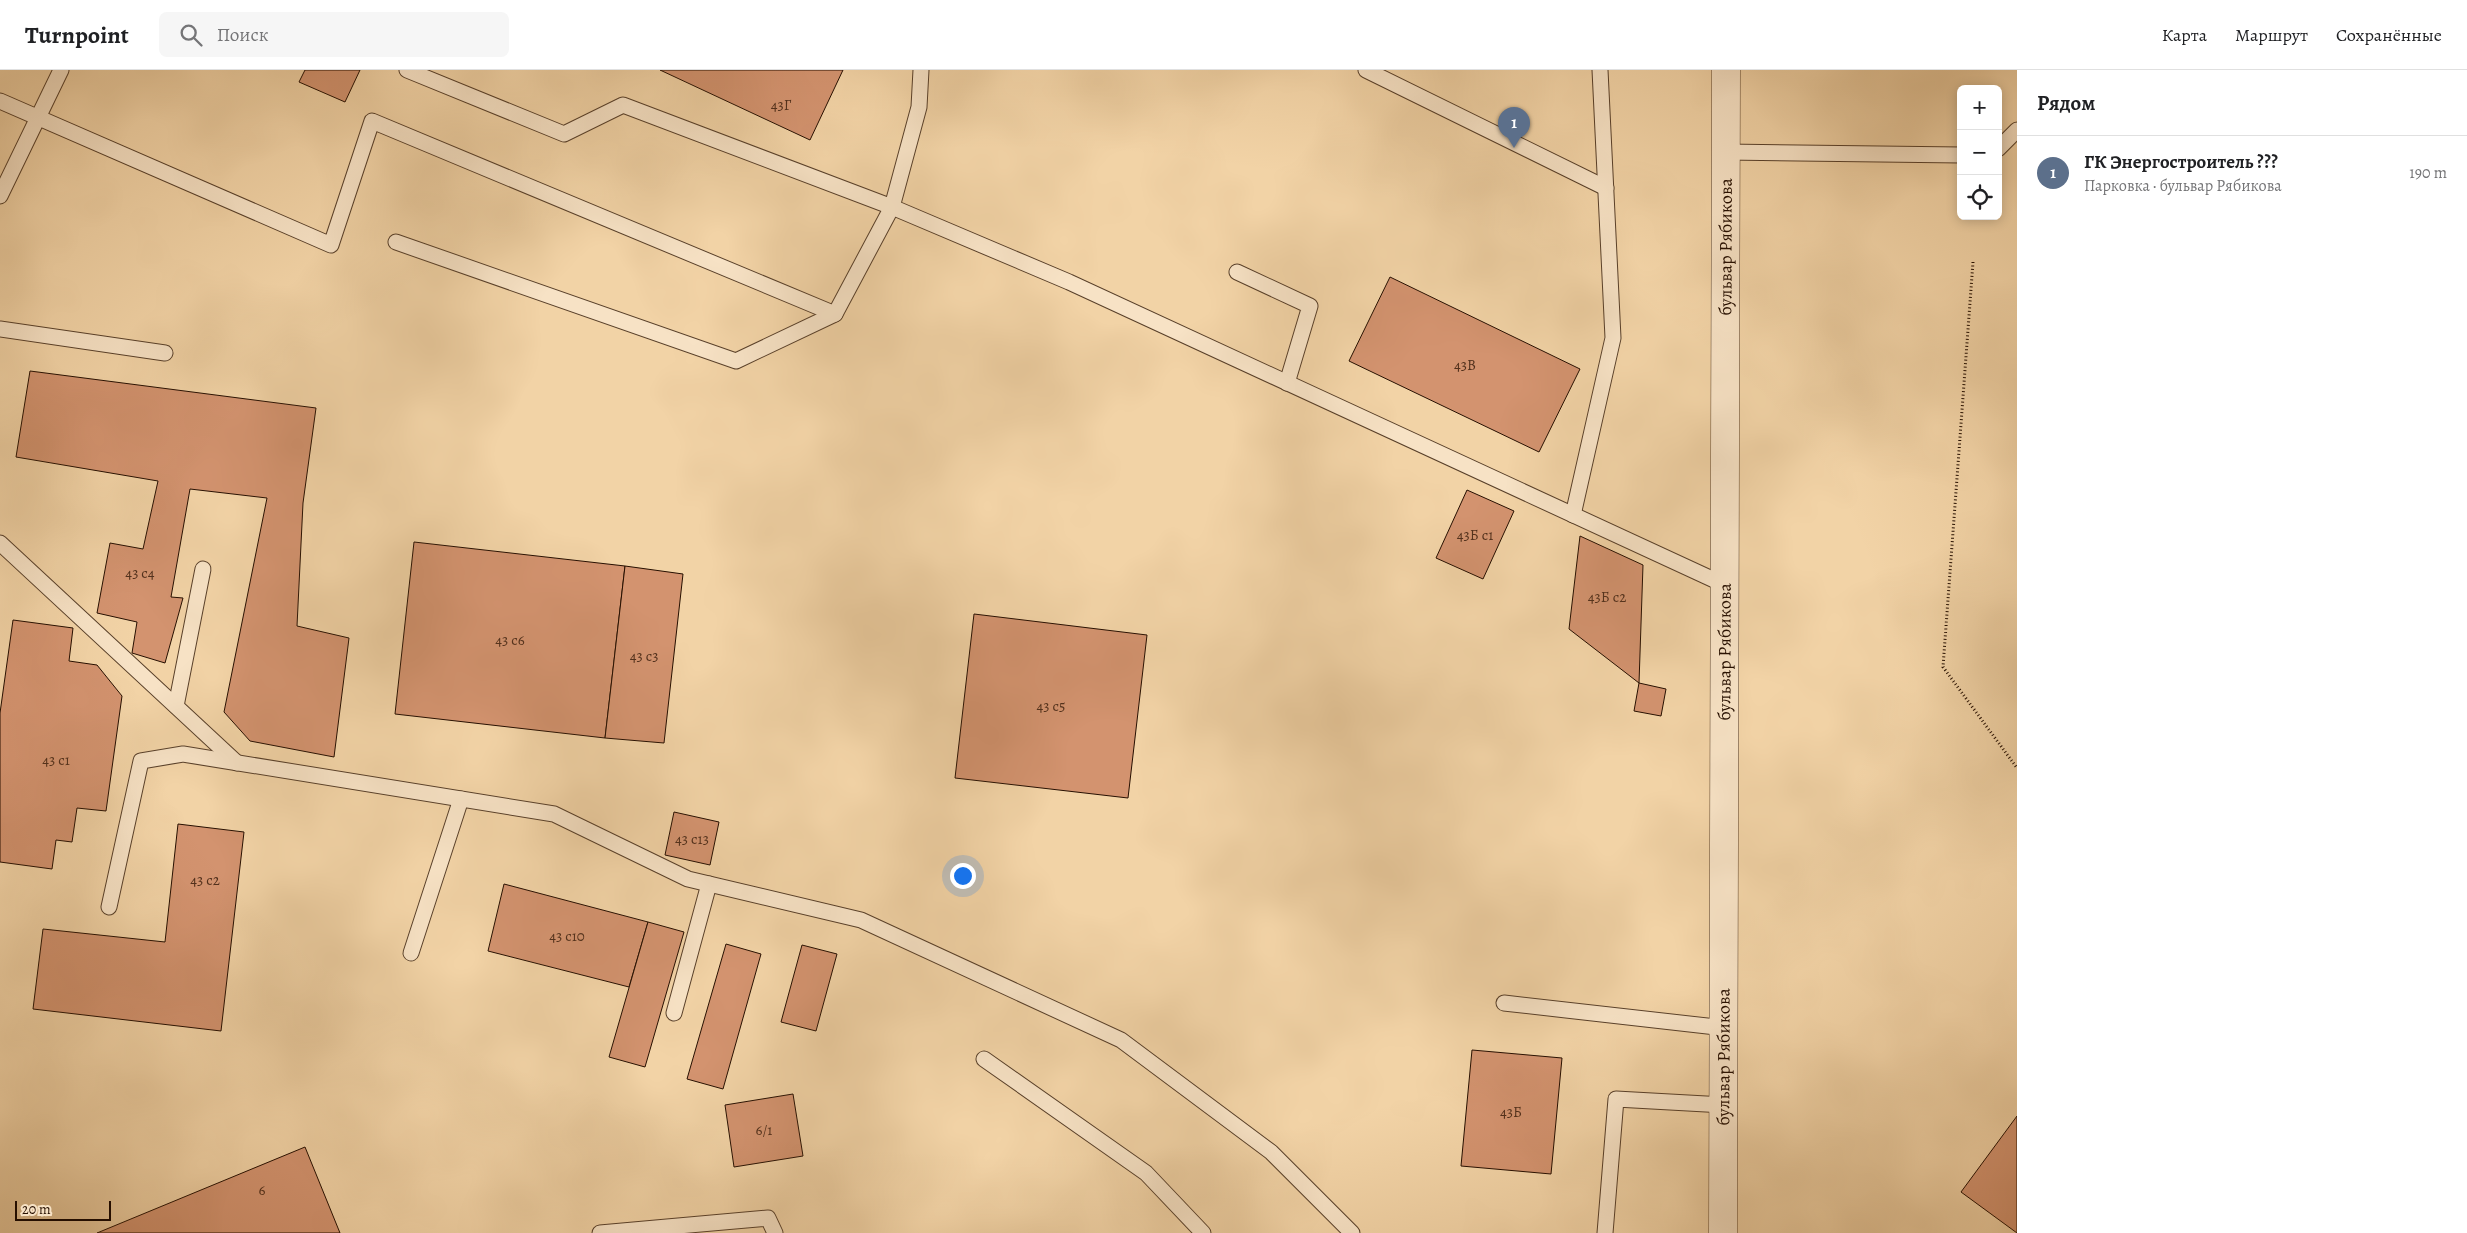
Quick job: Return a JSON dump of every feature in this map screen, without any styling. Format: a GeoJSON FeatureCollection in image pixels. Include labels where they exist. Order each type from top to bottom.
{"type":"FeatureCollection","features":[{"type":"Feature","properties":{"kind":"street","name":"бульвар Рябикова"},"geometry":{"type":"LineString","coordinates":[[1723,1233],[1726,70]]}},
{"type":"Feature","properties":{"kind":"lane"},"geometry":{"type":"LineString","coordinates":[[0,196],[61,70]]}},
{"type":"Feature","properties":{"kind":"lane"},"geometry":{"type":"LineString","coordinates":[[407,70],[564,134],[623,105],[892,207],[1069,282],[1725,585]]}},
{"type":"Feature","properties":{"kind":"lane"},"geometry":{"type":"LineString","coordinates":[[396,242],[736,361],[834,314],[892,207],[919,107],[921,70]]}},
{"type":"Feature","properties":{"kind":"lane"},"geometry":{"type":"LineString","coordinates":[[1366,70],[1606,188]]}},
{"type":"Feature","properties":{"kind":"lane"},"geometry":{"type":"LineString","coordinates":[[1573,515],[1613,338],[1600,70]]}},
{"type":"Feature","properties":{"kind":"lane"},"geometry":{"type":"LineString","coordinates":[[0,101],[330,245],[372,121],[834,314]]}},
{"type":"Feature","properties":{"kind":"lane"},"geometry":{"type":"LineString","coordinates":[[2002,145],[2017,130]]}},
{"type":"Feature","properties":{"kind":"lane"},"geometry":{"type":"LineString","coordinates":[[1725,152],[1957,156]]}},
{"type":"Feature","properties":{"kind":"lane"},"geometry":{"type":"LineString","coordinates":[[1238,272],[1310,306],[1287,383]]}},
{"type":"Feature","properties":{"kind":"lane"},"geometry":{"type":"LineString","coordinates":[[0,329],[165,353]]}},
{"type":"Feature","properties":{"kind":"lane"},"geometry":{"type":"LineString","coordinates":[[0,545],[237,763]]}},
{"type":"Feature","properties":{"kind":"lane"},"geometry":{"type":"LineString","coordinates":[[176,706],[203,569]]}},
{"type":"Feature","properties":{"kind":"lane"},"geometry":{"type":"LineString","coordinates":[[109,907],[141,761],[183,754],[554,814],[688,879],[861,920],[1121,1040],[1271,1152],[1342,1230]]}},
{"type":"Feature","properties":{"kind":"lane"},"geometry":{"type":"LineString","coordinates":[[411,953],[461,799]]}},
{"type":"Feature","properties":{"kind":"lane"},"geometry":{"type":"LineString","coordinates":[[674,1013],[709,884]]}},
{"type":"Feature","properties":{"kind":"lane"},"geometry":{"type":"LineString","coordinates":[[1504,1003],[1725,1028]]}},
{"type":"Feature","properties":{"kind":"lane"},"geometry":{"type":"LineString","coordinates":[[984,1059],[1146,1173],[1203,1233]]}},
{"type":"Feature","properties":{"kind":"lane"},"geometry":{"type":"LineString","coordinates":[[1605,1233],[1616,1099],[1724,1104]]}},
{"type":"Feature","properties":{"kind":"lane"},"geometry":{"type":"LineString","coordinates":[[600,1233],[768,1218],[775,1233]]}},
{"type":"Feature","properties":{"kind":"path"},"geometry":{"type":"LineString","coordinates":[[1973,262],[1943,667],[2017,768]]}},
{"type":"Feature","properties":{"kind":"building"},"geometry":{"type":"Polygon","coordinates":[[[305,70],[360,70],[345,102],[299,82],[305,70]]]}},
{"type":"Feature","properties":{"kind":"building"},"geometry":{"type":"Polygon","coordinates":[[[660,70],[843,70],[810,140],[660,70]]]}},
{"type":"Feature","properties":{"kind":"building"},"geometry":{"type":"Polygon","coordinates":[[[1390,277],[1580,369],[1539,452],[1349,361],[1390,277]]]}},
{"type":"Feature","properties":{"kind":"building"},"geometry":{"type":"Polygon","coordinates":[[[30,371],[316,408],[303,503],[297,626],[349,638],[334,757],[250,741],[224,712],[267,498],[190,489],[171,597],[183,598],[165,663],[132,653],[137,622],[97,613],[110,543],[143,549],[158,481],[16,457],[30,371]]]}},
{"type":"Feature","properties":{"kind":"building"},"geometry":{"type":"Polygon","coordinates":[[[1467,490],[1514,511],[1483,579],[1436,558],[1467,490]]]}},
{"type":"Feature","properties":{"kind":"building"},"geometry":{"type":"Polygon","coordinates":[[[1580,536],[1643,565],[1639,683],[1569,629],[1580,536]]]}},
{"type":"Feature","properties":{"kind":"building"},"geometry":{"type":"Polygon","coordinates":[[[414,542],[625,566],[605,738],[395,714],[414,542]]]}},
{"type":"Feature","properties":{"kind":"building"},"geometry":{"type":"Polygon","coordinates":[[[625,566],[683,574],[664,743],[605,738],[625,566]]]}},
{"type":"Feature","properties":{"kind":"building"},"geometry":{"type":"Polygon","coordinates":[[[974,614],[1147,635],[1128,798],[955,778],[974,614]]]}},
{"type":"Feature","properties":{"kind":"building"},"geometry":{"type":"Polygon","coordinates":[[[13,620],[73,628],[69,661],[97,665],[122,696],[106,811],[77,808],[72,842],[56,840],[52,869],[0,862],[0,713],[13,620]]]}},
{"type":"Feature","properties":{"kind":"building"},"geometry":{"type":"Polygon","coordinates":[[[1639,683],[1666,689],[1661,716],[1634,711],[1639,683]]]}},
{"type":"Feature","properties":{"kind":"building"},"geometry":{"type":"Polygon","coordinates":[[[674,812],[719,822],[710,865],[665,855],[674,812]]]}},
{"type":"Feature","properties":{"kind":"building"},"geometry":{"type":"Polygon","coordinates":[[[178,824],[244,832],[221,1031],[33,1009],[43,929],[165,942],[178,824]]]}},
{"type":"Feature","properties":{"kind":"building"},"geometry":{"type":"Polygon","coordinates":[[[504,884],[648,922],[629,987],[488,951],[504,884]]]}},
{"type":"Feature","properties":{"kind":"building"},"geometry":{"type":"Polygon","coordinates":[[[648,922],[684,932],[645,1067],[609,1057],[648,922]]]}},
{"type":"Feature","properties":{"kind":"building"},"geometry":{"type":"Polygon","coordinates":[[[726,944],[761,954],[723,1089],[687,1079],[726,944]]]}},
{"type":"Feature","properties":{"kind":"building"},"geometry":{"type":"Polygon","coordinates":[[[802,945],[837,954],[816,1031],[781,1022],[802,945]]]}},
{"type":"Feature","properties":{"kind":"building"},"geometry":{"type":"Polygon","coordinates":[[[1472,1050],[1562,1058],[1551,1174],[1461,1166],[1472,1050]]]}},
{"type":"Feature","properties":{"kind":"building"},"geometry":{"type":"Polygon","coordinates":[[[793,1094],[803,1156],[734,1167],[725,1105],[793,1094]]]}},
{"type":"Feature","properties":{"kind":"building"},"geometry":{"type":"Polygon","coordinates":[[[2017,1116],[2017,1233],[1961,1192],[2017,1116]]]}},
{"type":"Feature","properties":{"kind":"building"},"geometry":{"type":"Polygon","coordinates":[[[305,1147],[340,1233],[97,1233],[305,1147]]]}},
{"type":"Feature","properties":{"kind":"place","name":"ГК Энергостроитель ???"},"geometry":{"type":"Point","coordinates":[1514,148]}}]}
